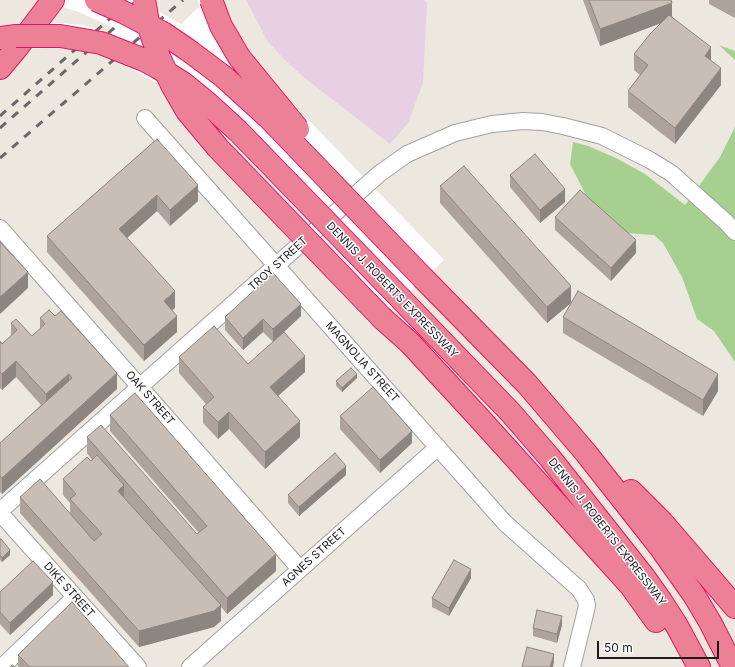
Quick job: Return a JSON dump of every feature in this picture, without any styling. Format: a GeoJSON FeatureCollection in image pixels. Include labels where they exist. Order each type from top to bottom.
{"type":"FeatureCollection","features":[{"type":"Feature","properties":{"kind":"highway"},"geometry":{"type":"LineString","coordinates":[[0,68],[53,0]]}},
{"type":"Feature","properties":{"kind":"highway"},"geometry":{"type":"LineString","coordinates":[[96,0],[163,33],[188,50],[224,77],[268,117],[506,362],[567,429],[662,522],[735,607]]}},
{"type":"Feature","properties":{"kind":"highway"},"geometry":{"type":"LineString","coordinates":[[144,0],[159,57],[172,85],[187,111],[213,143],[382,318],[410,343],[440,375],[626,581],[648,608],[683,667]]}},
{"type":"Feature","properties":{"kind":"highway"},"geometry":{"type":"LineString","coordinates":[[211,0],[221,26],[239,57],[424,279]]}},
{"type":"Feature","properties":{"kind":"highway","name":"DENNIS J. ROBERTS EXPRESSWAY"},"geometry":{"type":"LineString","coordinates":[[8,37],[44,35],[60,36],[101,43],[144,60],[183,83],[238,131],[511,413],[550,458],[644,577],[677,626],[699,667]]}},
{"type":"Feature","properties":{"kind":"highway"},"geometry":{"type":"LineString","coordinates":[[567,429],[678,571],[710,622],[733,667]]}},
{"type":"Feature","properties":{"kind":"street","name":"MAGNOLIA STREET"},"geometry":{"type":"LineString","coordinates":[[144,118],[505,523],[574,583],[583,594],[586,600],[586,612],[572,667]]}},
{"type":"Feature","properties":{"kind":"street","name":"TROY STREET"},"geometry":{"type":"LineString","coordinates":[[0,512],[386,168],[406,154],[443,138],[492,124],[523,121],[542,122],[602,136],[650,160],[671,173],[726,222],[735,232]]}},
{"type":"Feature","properties":{"kind":"street","name":"OAK STREET"},"geometry":{"type":"LineString","coordinates":[[0,228],[300,569]]}},
{"type":"Feature","properties":{"kind":"street","name":"AGNES STREET"},"geometry":{"type":"LineString","coordinates":[[190,667],[438,447]]}},
{"type":"Feature","properties":{"kind":"street","name":"DIKE STREET"},"geometry":{"type":"LineString","coordinates":[[0,512],[138,667]]}},
{"type":"Feature","properties":{"kind":"street"},"geometry":{"type":"LineString","coordinates":[[2,667],[75,597]]}},
{"type":"Feature","properties":{"kind":"shaded area"},"geometry":{"type":"Polygon","coordinates":[[[246,0],[424,0],[427,3],[423,83],[408,123],[390,144],[302,76],[284,59],[268,42],[246,0]]]}},
{"type":"Feature","properties":{"kind":"green space"},"geometry":{"type":"Polygon","coordinates":[[[719,45],[735,51],[735,60],[719,45]]]}},
{"type":"Feature","properties":{"kind":"green space"},"geometry":{"type":"Polygon","coordinates":[[[735,127],[735,362],[714,331],[697,319],[682,277],[663,243],[654,235],[625,233],[590,203],[570,164],[573,142],[588,146],[616,158],[645,174],[685,205],[720,157],[735,127]]]}},
{"type":"Feature","properties":{"kind":"pier"},"geometry":{"type":"Polygon","coordinates":[[[38,0],[154,0],[156,10],[181,24],[199,7],[198,0],[221,0],[249,56],[260,70],[444,260],[390,311],[373,327],[199,144],[181,122],[158,84],[132,69],[100,56],[68,49],[20,49],[47,22],[82,25],[110,32],[112,27],[79,12],[38,0]],[[211,123],[226,141],[390,311],[340,255],[211,123]]]}},
{"type":"Feature","properties":{"kind":"building"},"geometry":{"type":"Polygon","coordinates":[[[589,0],[671,0],[672,3],[600,29],[589,0]]]}},
{"type":"Feature","properties":{"kind":"building"},"geometry":{"type":"Polygon","coordinates":[[[669,15],[711,47],[705,56],[721,68],[675,128],[628,91],[648,65],[634,54],[650,34],[669,15]]]}},
{"type":"Feature","properties":{"kind":"building"},"geometry":{"type":"Polygon","coordinates":[[[157,139],[198,185],[170,210],[157,195],[119,229],[175,291],[164,301],[177,316],[144,345],[47,236],[157,139]]]}},
{"type":"Feature","properties":{"kind":"building"},"geometry":{"type":"Polygon","coordinates":[[[535,154],[565,189],[540,210],[510,175],[535,154]]]}},
{"type":"Feature","properties":{"kind":"building"},"geometry":{"type":"Polygon","coordinates":[[[464,166],[571,286],[547,307],[440,186],[464,166]]]}},
{"type":"Feature","properties":{"kind":"building"},"geometry":{"type":"Polygon","coordinates":[[[580,190],[636,240],[611,268],[555,217],[580,190]]]}},
{"type":"Feature","properties":{"kind":"building"},"geometry":{"type":"Polygon","coordinates":[[[0,242],[28,272],[0,297],[0,242]]]}},
{"type":"Feature","properties":{"kind":"building"},"geometry":{"type":"Polygon","coordinates":[[[273,273],[301,304],[273,329],[263,319],[243,338],[225,317],[273,273]]]}},
{"type":"Feature","properties":{"kind":"building"},"geometry":{"type":"Polygon","coordinates":[[[578,291],[718,374],[703,400],[563,317],[578,291]]]}},
{"type":"Feature","properties":{"kind":"building"},"geometry":{"type":"Polygon","coordinates":[[[49,310],[55,316],[61,311],[117,373],[2,478],[0,476],[0,443],[72,378],[69,374],[46,394],[16,361],[2,374],[0,372],[0,341],[2,344],[17,330],[11,323],[16,319],[32,336],[45,324],[40,318],[49,310]]]}},
{"type":"Feature","properties":{"kind":"building"},"geometry":{"type":"Polygon","coordinates":[[[214,326],[248,364],[284,332],[305,356],[270,387],[300,421],[265,452],[229,412],[218,422],[203,407],[214,397],[179,357],[214,326]]]}},
{"type":"Feature","properties":{"kind":"building"},"geometry":{"type":"Polygon","coordinates":[[[351,368],[357,374],[342,388],[336,381],[351,368]]]}},
{"type":"Feature","properties":{"kind":"building"},"geometry":{"type":"Polygon","coordinates":[[[373,387],[412,431],[380,460],[340,416],[373,387]]]}},
{"type":"Feature","properties":{"kind":"building"},"geometry":{"type":"Polygon","coordinates":[[[135,393],[276,554],[227,598],[87,437],[101,425],[197,534],[207,526],[110,415],[135,393]]]}},
{"type":"Feature","properties":{"kind":"building"},"geometry":{"type":"Polygon","coordinates":[[[335,453],[346,466],[299,507],[288,495],[335,453]]]}},
{"type":"Feature","properties":{"kind":"building"},"geometry":{"type":"Polygon","coordinates":[[[97,455],[124,485],[118,491],[221,605],[214,611],[139,631],[20,497],[40,479],[94,541],[102,534],[70,499],[76,494],[63,479],[87,457],[91,461],[97,455]]]}},
{"type":"Feature","properties":{"kind":"building"},"geometry":{"type":"Polygon","coordinates":[[[0,539],[10,550],[2,558],[0,555],[0,539]]]}},
{"type":"Feature","properties":{"kind":"building"},"geometry":{"type":"Polygon","coordinates":[[[454,560],[471,569],[449,608],[432,598],[454,560]]]}},
{"type":"Feature","properties":{"kind":"building"},"geometry":{"type":"Polygon","coordinates":[[[33,561],[53,582],[10,623],[0,612],[0,592],[33,561]]]}},
{"type":"Feature","properties":{"kind":"building"},"geometry":{"type":"Polygon","coordinates":[[[72,602],[129,667],[30,667],[18,655],[72,602]]]}},
{"type":"Feature","properties":{"kind":"building"},"geometry":{"type":"Polygon","coordinates":[[[537,610],[562,616],[557,634],[533,628],[537,610]]]}},
{"type":"Feature","properties":{"kind":"building"},"geometry":{"type":"Polygon","coordinates":[[[527,647],[554,654],[550,667],[522,667],[527,647]]]}},
{"type":"Feature","properties":{"kind":"railway"},"geometry":{"type":"LineString","coordinates":[[0,116],[131,0]]}},
{"type":"Feature","properties":{"kind":"railway"},"geometry":{"type":"LineString","coordinates":[[0,128],[146,0]]}},
{"type":"Feature","properties":{"kind":"railway"},"geometry":{"type":"LineString","coordinates":[[0,158],[183,0]]}}]}
